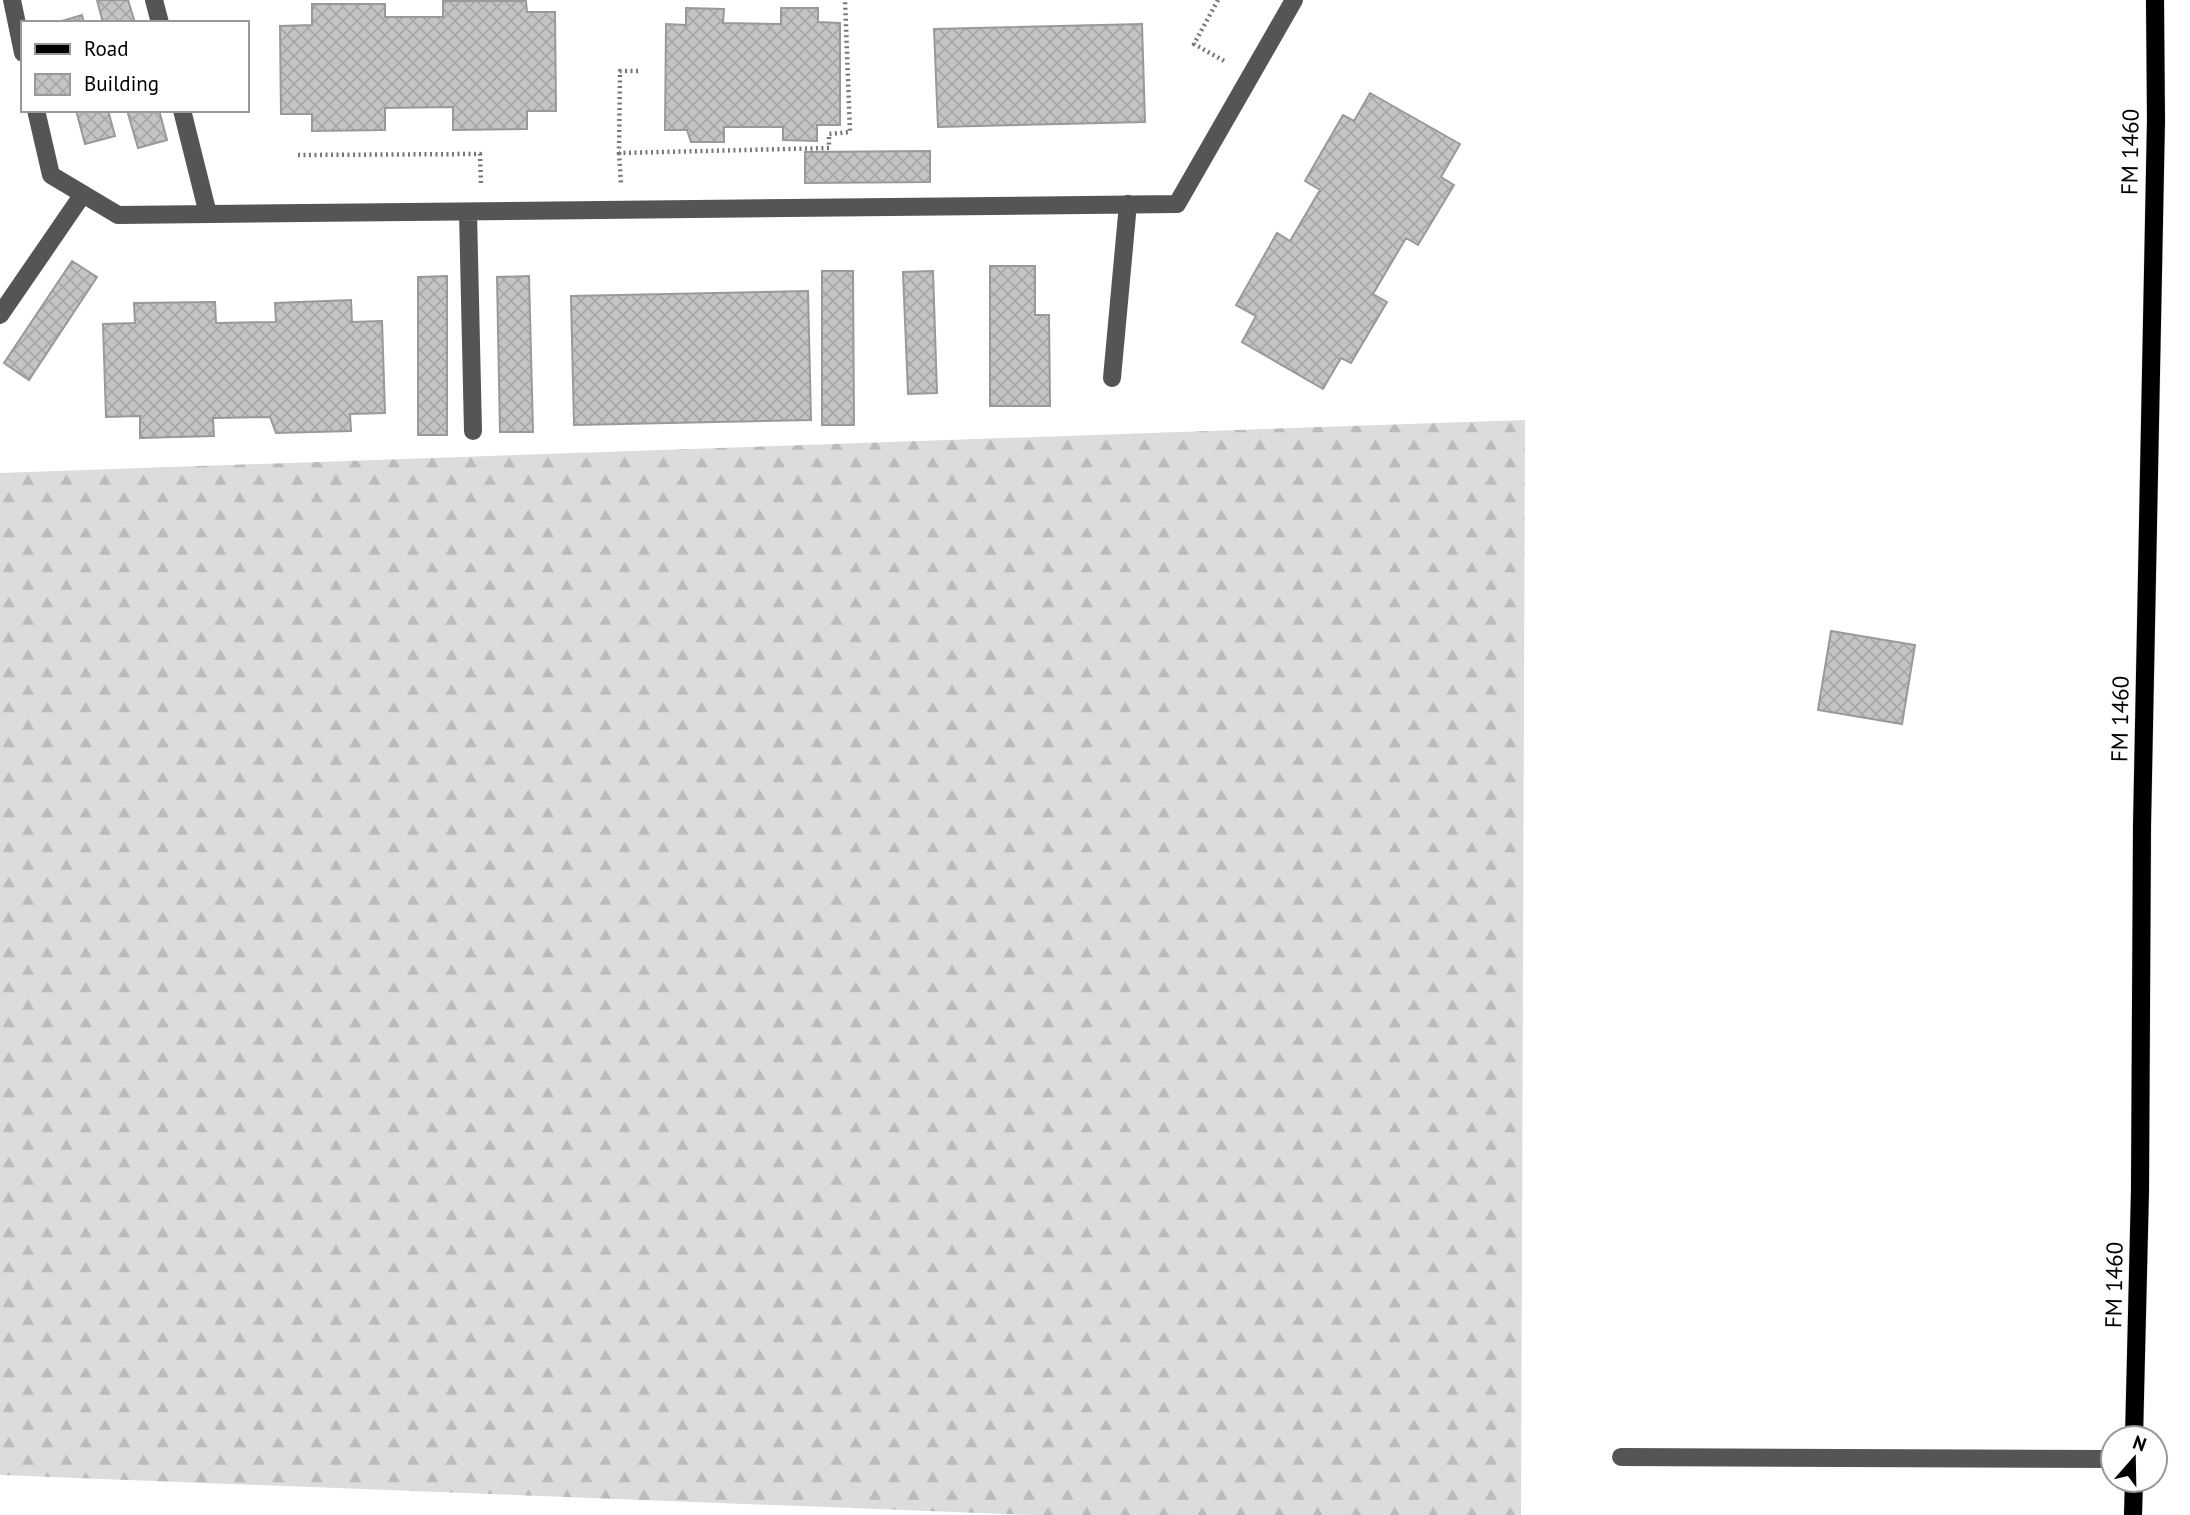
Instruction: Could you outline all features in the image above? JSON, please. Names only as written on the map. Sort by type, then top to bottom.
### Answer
[{"type":"main road","name":"FM 1460","points":[[2134,1424],[2140,1190],[2142,827],[2156,120],[2155,0]]},
{"type":"main road","points":[[2133,1515],[2134,1494]]},
{"type":"lane","points":[[12,0],[21,43]]},
{"type":"lane","points":[[154,0],[159,21]]},
{"type":"lane","points":[[36,112],[51,175],[118,215],[1177,204],[1294,0]]},
{"type":"lane","points":[[182,112],[208,214]]},
{"type":"lane","points":[[0,315],[83,194]]},
{"type":"lane","points":[[1112,378],[1128,204]]},
{"type":"lane","points":[[473,431],[475,211]]},
{"type":"lane","points":[[1621,1457],[2099,1459]]},
{"type":"path","points":[[638,71],[620,72],[619,153],[829,148],[829,134],[850,132],[845,0]]},
{"type":"path","points":[[1218,0],[1194,44],[1251,76]]},
{"type":"path","points":[[298,155],[480,153],[475,211]]},
{"type":"green space","points":[[1525,420],[1521,1515],[1031,1515],[0,1475],[0,473]]},
{"type":"building","points":[[97,0],[128,0],[134,21],[102,21]]},
{"type":"building","points":[[443,1],[526,1],[527,12],[555,12],[556,111],[527,111],[527,129],[453,130],[453,107],[385,108],[385,130],[312,131],[312,114],[281,114],[280,26],[312,25],[312,4],[385,4],[385,17],[443,17]]},
{"type":"building","points":[[686,8],[724,9],[723,23],[781,24],[781,8],[818,8],[818,22],[840,23],[840,125],[817,125],[817,141],[783,140],[783,127],[724,127],[724,142],[691,142],[687,130],[665,130],[666,24],[686,25]]},
{"type":"building","points":[[82,15],[84,21],[62,21]]},
{"type":"building","points":[[1142,24],[1145,122],[938,127],[934,29]]},
{"type":"building","points":[[1370,93],[1460,144],[1441,177],[1454,185],[1418,245],[1406,238],[1373,294],[1387,302],[1351,363],[1341,358],[1323,389],[1242,342],[1256,316],[1236,305],[1277,233],[1290,241],[1320,190],[1305,181],[1343,115],[1354,121]]},
{"type":"building","points":[[77,112],[109,112],[115,136],[85,144]]},
{"type":"building","points":[[128,112],[160,112],[167,140],[138,148]]},
{"type":"building","points":[[930,151],[930,182],[805,183],[805,152]]},
{"type":"building","points":[[72,261],[97,277],[29,380],[4,363]]},
{"type":"building","points":[[990,266],[1035,266],[1035,315],[1049,315],[1050,406],[990,406]]},
{"type":"building","points":[[822,271],[853,271],[854,425],[822,425]]},
{"type":"building","points":[[933,271],[937,393],[908,394],[903,272]]},
{"type":"building","points":[[447,276],[447,435],[418,435],[418,277]]},
{"type":"building","points":[[529,276],[533,432],[500,432],[497,277]]},
{"type":"building","points":[[808,291],[811,420],[574,425],[571,296]]},
{"type":"building","points":[[351,300],[352,322],[382,321],[385,413],[350,414],[351,431],[276,433],[270,417],[213,418],[214,436],[140,438],[140,416],[106,417],[103,324],[135,323],[134,303],[215,302],[216,323],[276,322],[275,303]]},
{"type":"building","points":[[1831,631],[1915,645],[1902,724],[1818,710]]}]
